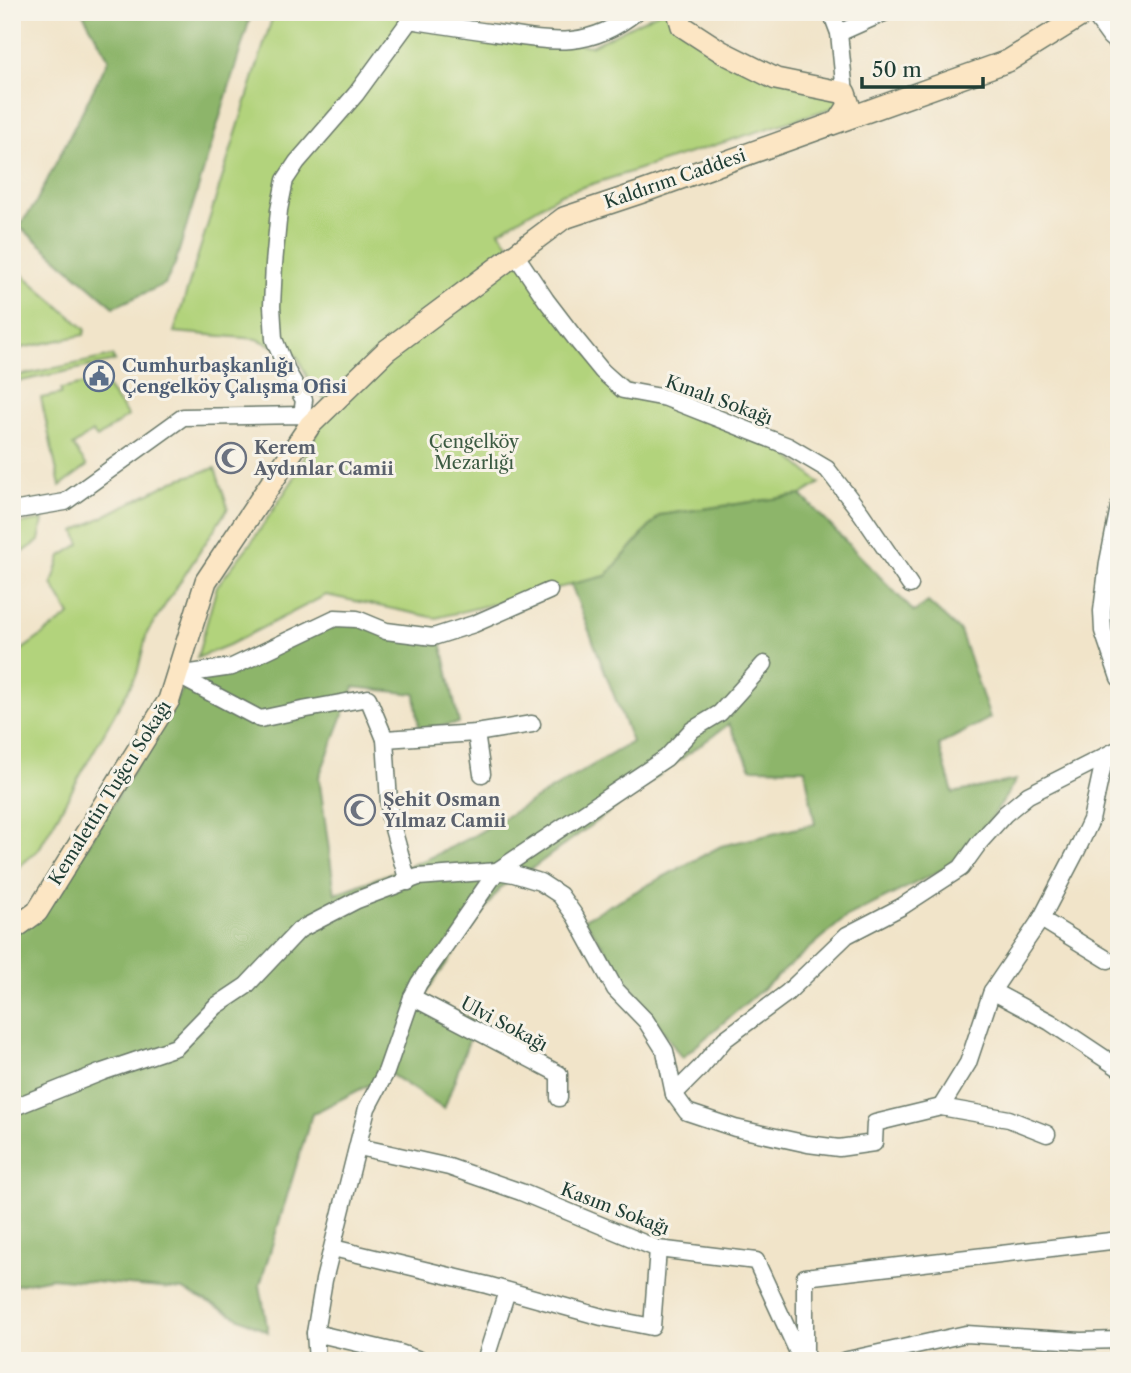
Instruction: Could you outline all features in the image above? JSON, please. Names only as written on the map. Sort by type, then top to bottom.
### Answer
[{"type":"street","points":[[12,511],[65,502],[183,417],[306,420],[304,400],[288,373],[274,339],[272,306],[279,210],[285,180],[297,162],[356,94],[410,16],[541,41],[568,41],[609,30],[636,12]]},
{"type":"street","points":[[678,12],[682,26],[722,52],[776,79],[845,93]]},
{"type":"street","points":[[831,12],[839,33],[845,93],[849,105],[839,121]]},
{"type":"street","points":[[839,33],[886,12]]},
{"type":"street","points":[[1090,12],[1119,45]]},
{"type":"street","name":"Kaldırım Caddesi","points":[[306,420],[387,350],[564,218],[1009,61],[1090,12]]},
{"type":"street","name":"Kınalı Sokağı","points":[[515,254],[575,338],[602,371],[624,390],[666,398],[788,446],[827,469],[910,585]]},
{"type":"street","name":"Kemalettin Tuğcu Sokağı","points":[[12,930],[37,912],[169,701],[205,582],[306,420]]},
{"type":"street","points":[[1119,508],[1102,611],[1103,631],[1119,678]]},
{"type":"street","points":[[177,675],[232,667],[335,618],[357,619],[386,631],[433,636],[474,624],[549,591]]},
{"type":"street","points":[[317,1361],[315,1334],[324,1280],[367,1108],[386,1072],[411,997],[497,871],[666,758],[692,730],[720,713],[764,664]]},
{"type":"street","points":[[177,675],[260,719],[369,698],[385,739],[390,818],[408,881]]},
{"type":"street","points":[[385,739],[477,733],[532,724]]},
{"type":"street","points":[[477,733],[482,774]]},
{"type":"street","points":[[674,1094],[701,1068],[725,1039],[787,993],[847,935],[901,907],[961,868],[1005,814],[1028,795],[1117,750]]},
{"type":"street","points":[[941,1107],[968,1063],[992,991],[1041,919],[1091,820],[1102,765],[1117,750]]},
{"type":"street","points":[[12,1108],[102,1072],[176,1047],[216,1006],[246,986],[299,930],[357,900],[418,877],[497,871],[540,882],[560,895],[575,916],[615,989],[646,1021],[665,1051],[674,1094],[687,1112],[735,1128],[839,1148],[874,1143],[875,1123],[941,1107],[1009,1119],[1047,1134]]},
{"type":"street","points":[[1041,919],[1108,960]]},
{"type":"street","points":[[992,991],[1050,1022],[1119,1068]]},
{"type":"street","name":"Ulvi Sokağı","points":[[411,997],[559,1074],[559,1098]]},
{"type":"street","name":"Kasım Sokağı","points":[[359,1147],[449,1167],[520,1192],[658,1249],[755,1261],[804,1361]]},
{"type":"street","points":[[804,1361],[805,1278],[1119,1240]]},
{"type":"street","points":[[333,1248],[507,1290],[602,1317],[652,1327],[658,1249]]},
{"type":"street","points":[[485,1361],[507,1290]]},
{"type":"street","points":[[315,1334],[400,1353],[423,1361]]},
{"type":"street","points":[[843,1361],[966,1335],[1081,1341],[1119,1340]]},
{"type":"green space","points":[[82,12],[252,12],[175,264],[165,284],[114,307],[19,226],[34,206],[109,59]]},
{"type":"green space","name":"Çengelköy Mezarlığı","points":[[274,12],[426,12],[434,24],[591,46],[659,12],[669,12],[740,66],[854,101],[561,194],[499,231],[600,369],[657,401],[759,430],[820,483],[801,495],[660,515],[606,576],[436,618],[326,595],[229,645],[197,658],[217,586],[253,540],[293,480],[330,406],[311,385],[297,356],[257,339],[174,332]]},
{"type":"green space","points":[[12,265],[85,329],[84,335],[12,350]]},
{"type":"green space","points":[[112,356],[115,361],[12,383],[12,377]]},
{"type":"green space","points":[[102,380],[128,416],[97,438],[92,432],[73,446],[87,466],[60,486],[41,398],[61,394],[61,389]]},
{"type":"green space","points":[[215,468],[228,508],[147,633],[137,674],[39,849],[12,873],[12,657],[70,615],[52,584],[61,556],[80,544],[75,531],[173,481]]},
{"type":"green space","points":[[801,495],[914,612],[928,602],[960,631],[990,718],[939,745],[953,793],[1016,780],[993,817],[948,867],[845,918],[682,1058],[584,919],[721,846],[815,824],[805,769],[751,768],[729,724],[534,867],[501,887],[423,997],[476,1021],[444,1109],[390,1074],[312,1114],[260,1285],[268,1332],[183,1290],[51,1278],[12,1286],[12,923],[55,899],[190,677],[339,622],[440,637],[459,723],[419,729],[415,694],[354,687],[319,777],[335,894],[425,860],[473,836],[632,742],[571,584],[606,576],[660,515]]},
{"type":"green space","points":[[43,520],[39,541],[12,560],[12,525]]},
{"type":"place","name":"Cumhurbaşkanlığı Çengelköy Çalışma Ofisi","points":[[99,376]]},
{"type":"place","name":"Kerem Aydınlar Camii","points":[[231,458]]},
{"type":"place","name":"Şehit Osman Yılmaz Camii","points":[[360,810]]}]
